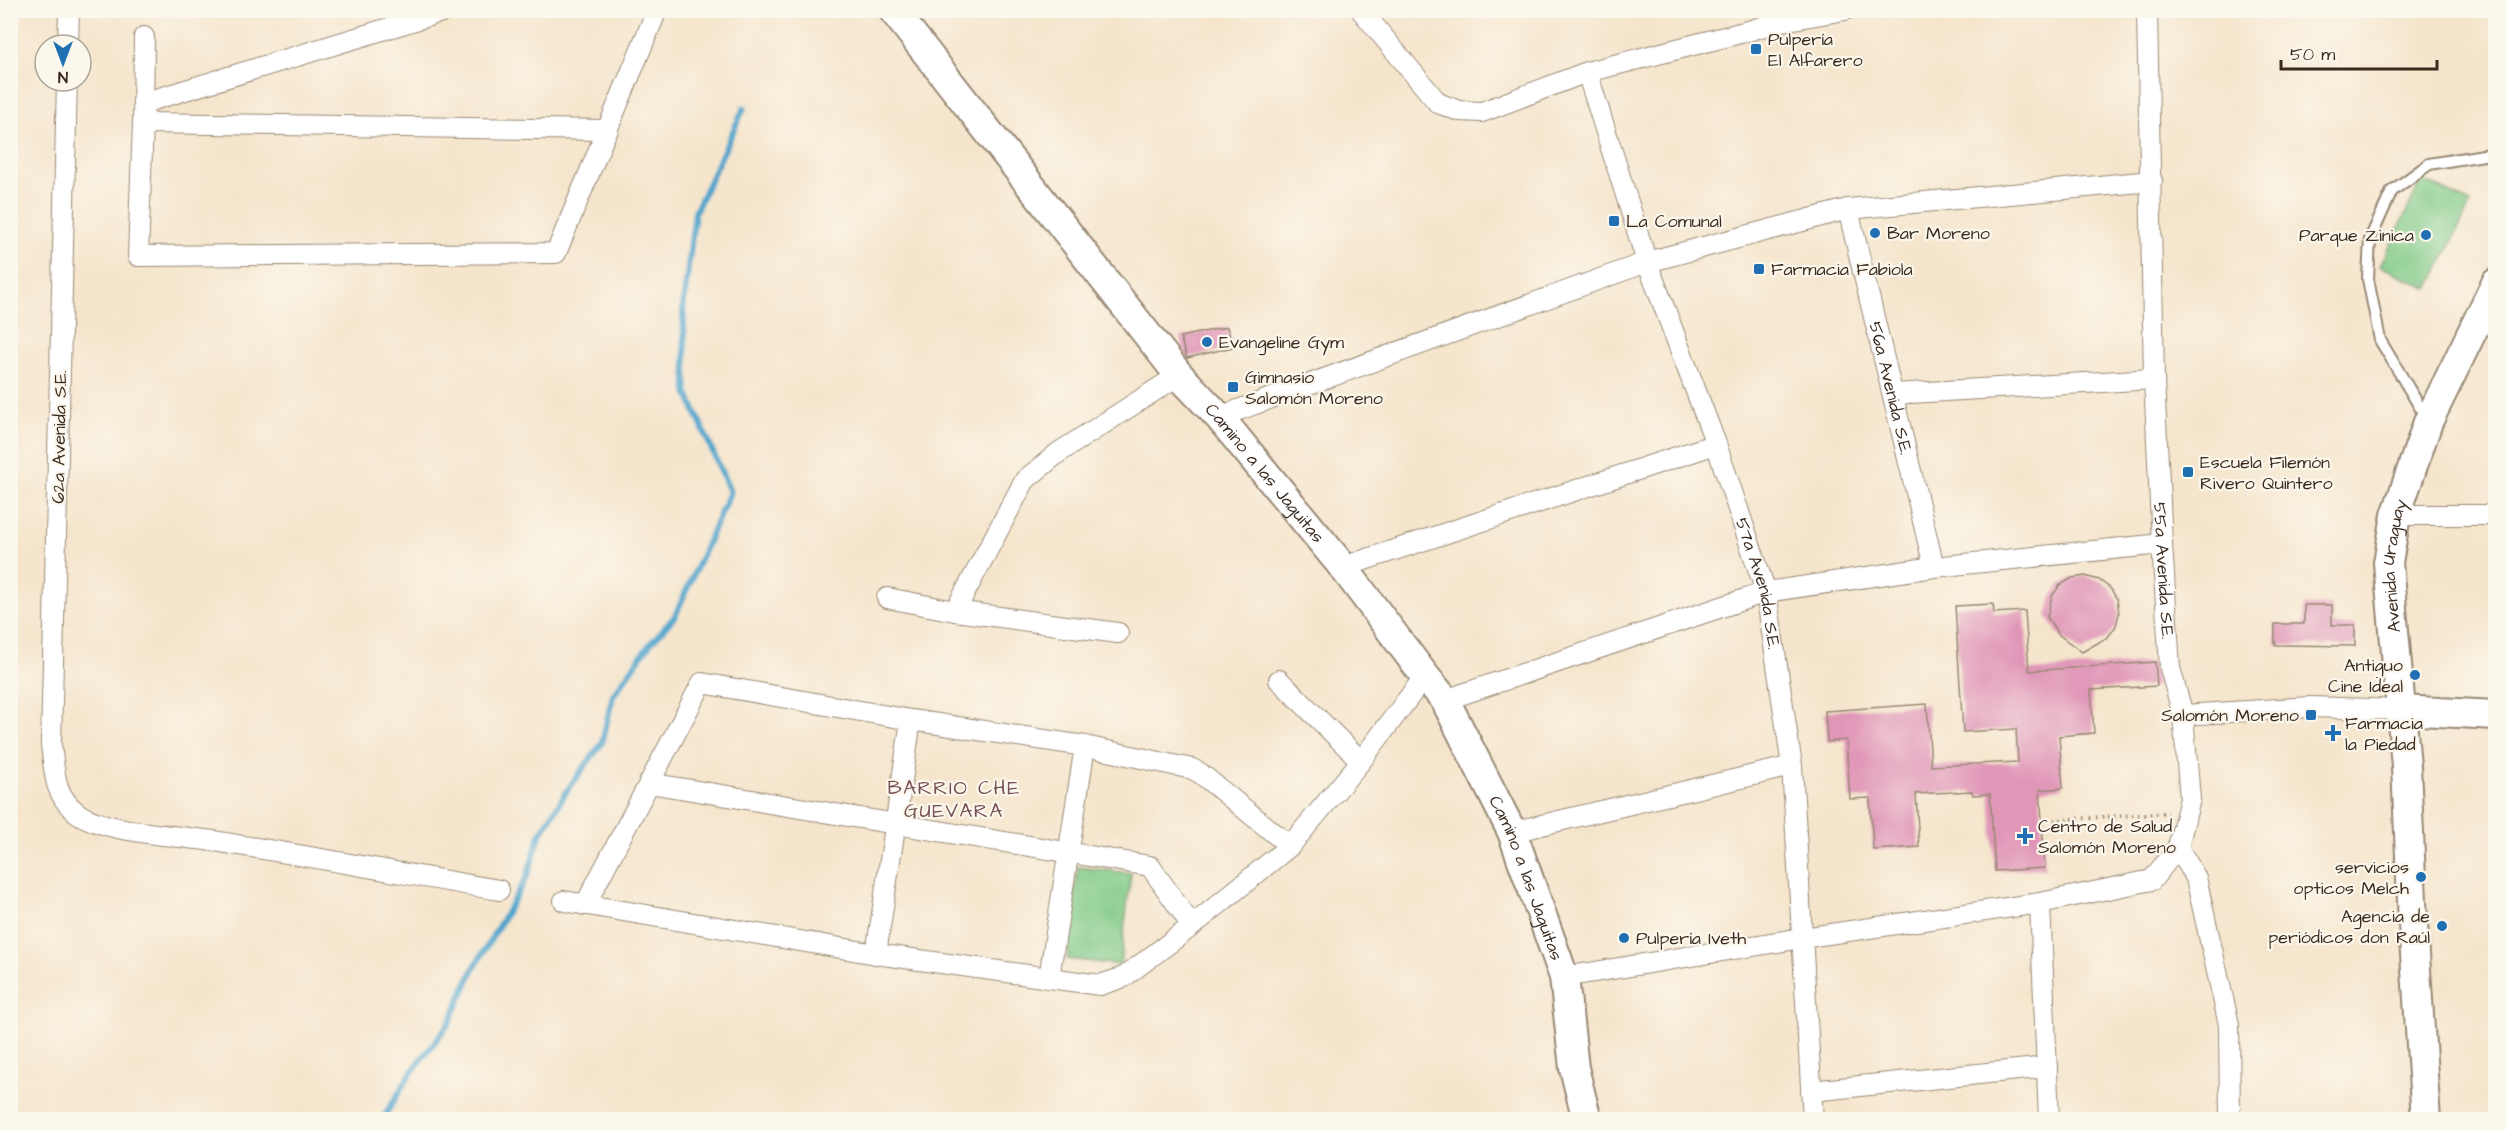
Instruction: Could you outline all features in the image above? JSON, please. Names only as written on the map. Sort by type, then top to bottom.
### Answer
[{"type":"street","points":[[68,33],[69,10]]},
{"type":"street","points":[[143,103],[448,10]]},
{"type":"street","points":[[144,37],[138,256],[555,253],[657,10]]},
{"type":"street","name":"Camino a las Jaguitas","points":[[893,10],[1179,375],[1219,417],[1343,567],[1445,700],[1512,832],[1564,977],[1574,1068],[1587,1119]]},
{"type":"street","points":[[1361,10],[1438,104],[1459,111],[1482,112],[1587,72],[1748,32],[1781,16],[1845,10]]},
{"type":"street","name":"55a Avenida S.E.","points":[[2147,10],[2154,379],[2162,544],[2170,668],[2183,715],[2190,799],[2178,847]]},
{"type":"street","name":"57a Avenida S.E.","points":[[1587,72],[1647,262],[1716,444],[1766,591],[1792,766],[1813,1119]]},
{"type":"street","name":"62a Avenida S.E.","points":[[68,93],[51,745],[58,793],[75,812],[90,821],[111,826],[499,890]]},
{"type":"street","points":[[143,123],[608,130]]},
{"type":"street","points":[[1219,417],[1647,262],[1848,209],[2152,181]]},
{"type":"street","name":"56a Avenida S.E.","points":[[1848,209],[1934,567]]},
{"type":"street","name":"Avenida Uraguay","points":[[2426,1119],[2413,924],[2406,766],[2388,563],[2396,515],[2428,422],[2487,314],[2496,283]]},
{"type":"street","points":[[955,610],[1025,480],[1058,453],[1179,375]]},
{"type":"street","points":[[1893,394],[2154,379]]},
{"type":"street","points":[[1343,567],[1716,444]]},
{"type":"street","points":[[2396,515],[2496,515]]},
{"type":"street","points":[[1445,700],[1766,591],[1934,567],[2162,544]]},
{"type":"street","points":[[887,598],[1118,633]]},
{"type":"street","points":[[564,901],[876,954],[1100,985],[1124,978],[1290,846],[1362,762],[1425,676]]},
{"type":"street","points":[[1279,680],[1362,762]]},
{"type":"street","points":[[585,905],[702,683],[912,720],[1084,746],[1192,770],[1200,773],[1290,846]]},
{"type":"street","points":[[2183,715],[2311,708],[2496,715]]},
{"type":"street","points":[[876,954],[912,720]]},
{"type":"street","points":[[1049,978],[1084,746]]},
{"type":"street","points":[[1512,832],[1792,766]]},
{"type":"street","points":[[649,783],[896,822],[1150,866],[1192,926]]},
{"type":"street","points":[[1564,977],[1802,938],[2040,903],[2152,880],[2178,847],[2196,879],[2229,1025],[2230,1119]]},
{"type":"street","points":[[2040,903],[2049,1119]]},
{"type":"street","points":[[1811,1091],[2047,1067]]},
{"type":"lane","points":[[2428,422],[2380,340],[2368,279],[2370,239],[2392,191],[2429,164],[2496,153]]},
{"type":"path","points":[[2054,820],[2187,812]]},
{"type":"green space","name":"Parque Zinica","points":[[2422,180],[2471,203],[2429,289],[2380,266]]},
{"type":"green space","points":[[1078,867],[1131,873],[1120,965],[1067,959]]},
{"type":"building","name":"Evangeline Gym","points":[[1227,327],[1233,347],[1187,358],[1180,337]]},
{"type":"building","points":[[2085,576],[2099,580],[2110,588],[2117,599],[2119,613],[2116,626],[2108,637],[2082,652],[2058,634],[2047,617],[2052,596],[2060,585],[2072,578]]},
{"type":"building","points":[[1993,604],[1994,613],[2025,611],[2029,671],[2155,662],[2157,686],[2091,690],[2094,733],[2059,736],[2063,788],[2040,790],[2045,868],[1995,871],[1990,794],[1973,795],[1972,791],[1916,794],[1919,847],[1873,850],[1870,798],[1850,799],[1846,740],[1827,742],[1825,711],[1927,704],[1931,766],[2018,762],[2016,729],[1963,732],[1955,606]]},
{"type":"building","points":[[2304,605],[2332,605],[2332,625],[2355,625],[2355,646],[2275,645],[2275,624],[2304,624]]},
{"type":"waterway","points":[[382,1120],[411,1073],[450,1022],[473,970],[527,877],[540,835],[566,792],[602,743],[613,695],[649,645],[675,616],[730,492],[687,392],[683,308],[695,212],[744,108]]},
{"type":"place","name":"Pulpería El Alfarero","points":[[1756,49]]},
{"type":"place","name":"La Comunal","points":[[1614,221]]},
{"type":"place","name":"Bar Moreno","points":[[1875,233]]},
{"type":"place","name":"Parque Zinica","points":[[2426,235]]},
{"type":"place","name":"Farmacia Fabiola","points":[[1759,269]]},
{"type":"place","name":"Evangeline Gym","points":[[1207,342]]},
{"type":"place","name":"Gimnasio Salomón Moreno","points":[[1233,387]]},
{"type":"place","name":"Escuela Filemón Rivero Quintero","points":[[2188,472]]},
{"type":"place","name":"Antiguo Cine Ideal","points":[[2415,675]]},
{"type":"place","name":"Salomón Moreno","points":[[2311,715]]},
{"type":"place","name":"Farmacia la Piedad","points":[[2333,733]]},
{"type":"place","name":"Centro de Salud Salomón Moreno","points":[[2025,836]]},
{"type":"place","name":"servicios opticos Melch","points":[[2421,877]]},
{"type":"place","name":"Agencia de periódicos don Raúl","points":[[2442,926]]},
{"type":"place","name":"Pulpería Iveth","points":[[1624,938]]},
{"type":"district","name":"BARRIO CHE GUEVARA","points":[[954,798]]}]
